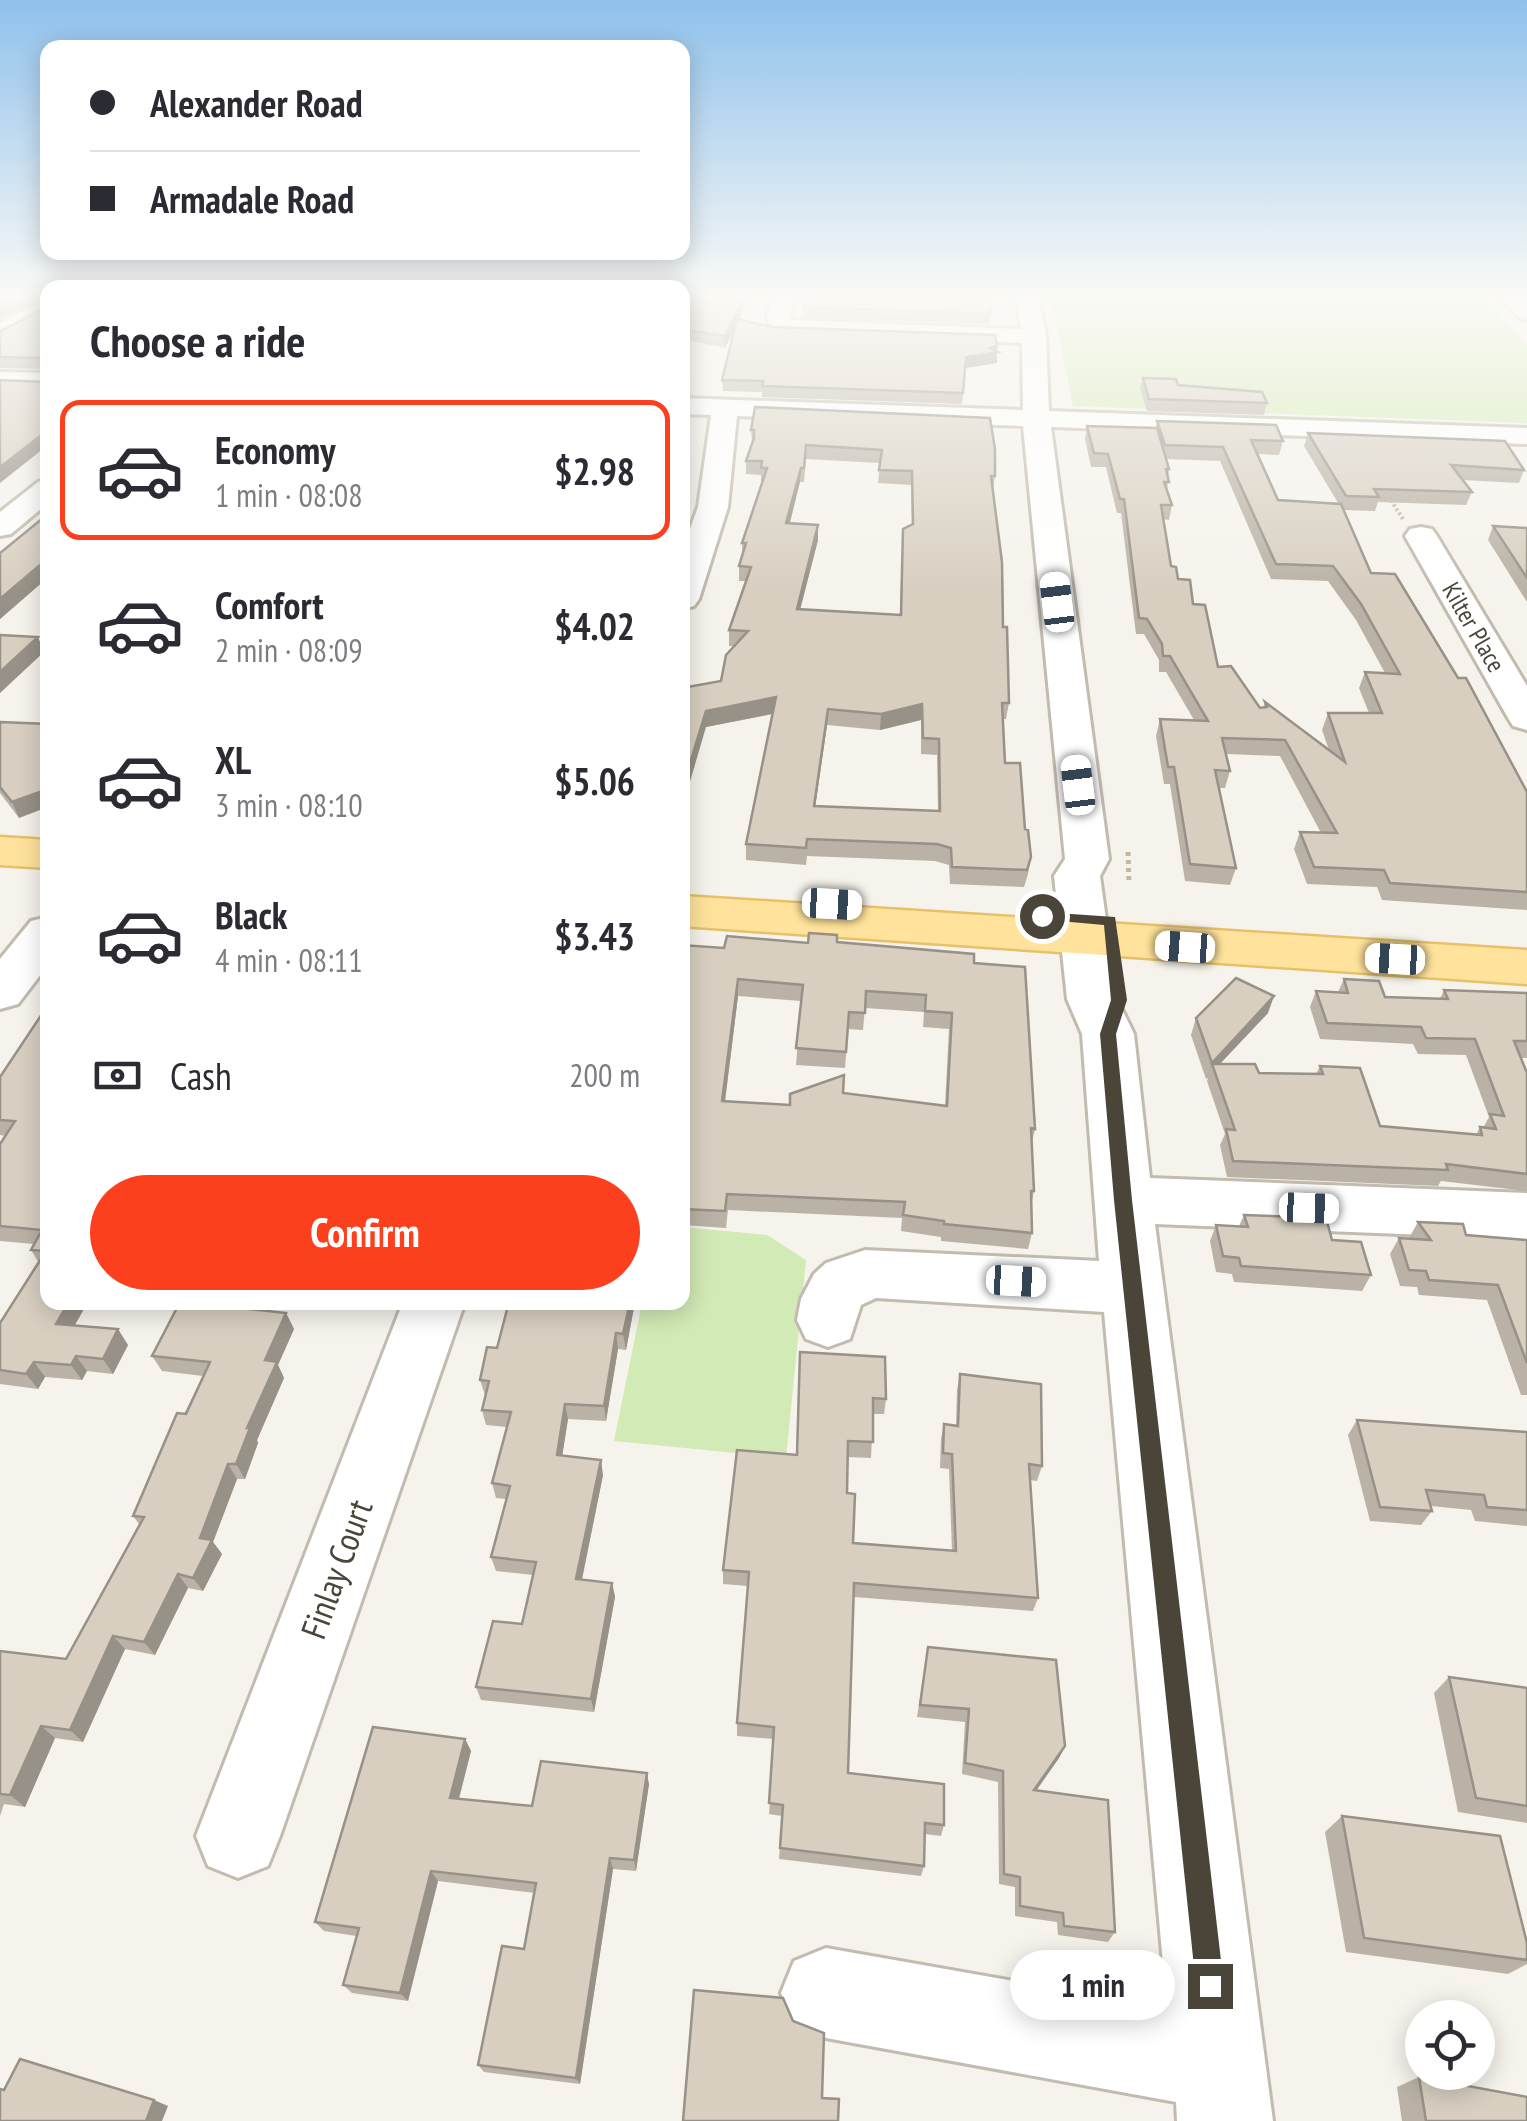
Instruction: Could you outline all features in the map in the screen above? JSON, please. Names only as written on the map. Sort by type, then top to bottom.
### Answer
[{"type":"main road","points":[[0,851],[40,854]]},
{"type":"main road","points":[[0,865],[40,868]]},
{"type":"main road","points":[[690,896],[1527,968]]},
{"type":"main road","points":[[690,911],[1527,950]]},
{"type":"street","points":[[826,1992],[1222,2092],[1132,1288],[1108,1034],[1092,999],[1097,930],[1077,876],[1087,858],[1035,394]]},
{"type":"street","points":[[690,406],[1527,436]]},
{"type":"street","points":[[690,574],[712,507],[725,408]]},
{"type":"street","points":[[0,527],[40,494]]},
{"type":"street","name":"Kilter Place","points":[[1420,536],[1527,718]]},
{"type":"street","points":[[0,992],[40,942]]},
{"type":"street","points":[[1123,1200],[1527,1216]]},
{"type":"street","points":[[828,1320],[829,1299],[838,1286],[853,1276],[876,1273],[1132,1288]]},
{"type":"street","name":"Finlay Court","points":[[238,1836],[431,1310]]},
{"type":"path","points":[[1350,430],[1400,516],[1420,536]]},
{"type":"green space","points":[[1071,394],[1527,394],[1527,423],[1073,406]]},
{"type":"green space","points":[[690,1228],[767,1235],[806,1260],[786,1458],[614,1441],[641,1310],[690,1310]]},
{"type":"building","points":[[0,394],[40,394],[40,436],[0,467]]},
{"type":"building","points":[[1148,394],[1263,394],[1267,403],[1149,399]]},
{"type":"building","points":[[755,407],[990,418],[995,449],[995,476],[991,476],[1002,562],[1003,627],[1007,627],[1009,703],[1002,703],[1005,763],[1020,763],[1031,857],[1027,870],[952,867],[951,848],[937,844],[807,839],[806,848],[746,844],[776,697],[706,711],[690,763],[690,687],[721,681],[726,655],[748,631],[729,630],[751,567],[739,566],[746,543],[742,543],[767,468],[761,468],[762,461],[746,461]],"holes":[[[806,445],[882,450],[879,470],[912,471],[913,524],[903,529],[901,615],[797,609],[818,525],[786,523],[804,468]],[[922,704],[923,738],[939,739],[940,811],[814,806],[828,709],[881,714]]]},
{"type":"building","points":[[1157,421],[1276,425],[1283,441],[1251,440],[1278,500],[1341,504],[1371,573],[1395,574],[1458,678],[1466,678],[1527,792],[1527,892],[1390,883],[1384,870],[1314,867],[1300,832],[1337,833],[1285,740],[1222,738],[1230,771],[1215,770],[1236,868],[1190,864],[1174,767],[1168,767],[1160,719],[1208,721],[1170,656],[1163,656],[1162,644],[1147,619],[1139,618],[1124,499],[1120,499],[1108,454],[1094,453],[1087,426],[1157,428],[1169,469],[1169,482],[1164,482],[1172,505],[1161,505],[1171,566],[1176,567],[1178,579],[1190,580],[1193,604],[1205,605],[1218,667],[1231,666],[1260,708],[1267,707],[1265,702],[1345,762],[1328,713],[1382,713],[1365,672],[1400,674],[1361,604],[1333,566],[1276,564],[1223,447],[1165,445]]},
{"type":"building","points":[[1308,433],[1505,441],[1524,470],[1451,465],[1472,492],[1374,489],[1379,497],[1346,496]]},
{"type":"building","points":[[40,520],[40,565],[0,599],[0,553]]},
{"type":"building","points":[[1493,526],[1527,528],[1527,578]]},
{"type":"building","points":[[0,635],[38,637],[0,672]]},
{"type":"building","points":[[0,722],[40,724],[40,792],[12,802],[0,787]]},
{"type":"building","points":[[809,933],[837,935],[837,942],[974,954],[974,963],[1025,967],[1035,1129],[1031,1128],[1032,1233],[944,1224],[903,1215],[905,1202],[727,1194],[725,1211],[690,1209],[690,946],[724,948],[727,936],[808,943]],"holes":[[[738,979],[803,985],[796,1048],[846,1052],[849,1012],[865,1013],[866,991],[926,995],[925,1011],[952,1013],[947,1106],[843,1093],[844,1075],[790,1094],[790,1105],[722,1101]]]},
{"type":"building","points":[[1236,978],[1274,996],[1212,1063],[1196,1018]]},
{"type":"building","points":[[1344,979],[1379,981],[1385,997],[1448,999],[1444,990],[1527,993],[1527,1041],[1514,1041],[1527,1073],[1527,1174],[1446,1164],[1448,1170],[1233,1161],[1226,1129],[1235,1130],[1212,1064],[1255,1064],[1259,1073],[1323,1074],[1320,1066],[1360,1068],[1380,1126],[1482,1135],[1480,1127],[1496,1129],[1490,1114],[1504,1116],[1475,1039],[1426,1038],[1421,1027],[1327,1023],[1316,991],[1348,993]]},
{"type":"building","points":[[40,1017],[40,1230],[0,1226],[0,1144],[15,1121],[0,1120],[0,1077]]},
{"type":"building","points":[[1244,1215],[1326,1218],[1332,1240],[1361,1242],[1371,1275],[1241,1266],[1239,1258],[1223,1256],[1216,1225],[1248,1227]]},
{"type":"building","points":[[1418,1222],[1463,1224],[1466,1235],[1527,1240],[1527,1363],[1498,1285],[1429,1280],[1426,1271],[1409,1270],[1399,1238],[1431,1240]]},
{"type":"building","points":[[40,1234],[40,1251],[31,1250]]},
{"type":"building","points":[[40,1260],[40,1310],[64,1310],[56,1324],[118,1329],[103,1359],[76,1356],[71,1365],[34,1362],[26,1374],[0,1370],[0,1323]]},
{"type":"building","points":[[176,1310],[286,1313],[265,1360],[277,1362],[247,1428],[236,1464],[228,1464],[200,1538],[212,1540],[193,1578],[178,1574],[144,1642],[113,1636],[70,1730],[41,1726],[10,1795],[0,1794],[0,1651],[66,1659],[144,1517],[133,1516],[177,1413],[186,1414],[210,1362],[152,1356]]},
{"type":"building","points":[[507,1310],[628,1310],[623,1334],[616,1333],[604,1406],[565,1404],[557,1455],[601,1460],[576,1579],[612,1583],[591,1699],[476,1687],[493,1621],[522,1624],[536,1562],[491,1557],[510,1486],[492,1483],[511,1412],[482,1410],[489,1381],[480,1380],[487,1347],[497,1348]]},
{"type":"building","points":[[800,1352],[885,1357],[886,1399],[873,1398],[873,1442],[848,1441],[847,1493],[855,1494],[853,1543],[956,1551],[952,1454],[943,1453],[944,1424],[958,1426],[960,1374],[1041,1384],[1042,1466],[1029,1464],[1038,1598],[854,1583],[848,1773],[944,1784],[944,1825],[925,1823],[924,1866],[780,1848],[783,1805],[769,1803],[774,1727],[737,1723],[749,1572],[723,1570],[737,1450],[797,1455]]},
{"type":"building","points":[[1357,1420],[1527,1432],[1527,1510],[1487,1507],[1484,1495],[1426,1490],[1432,1511],[1380,1507]]},
{"type":"building","points":[[928,1647],[1056,1660],[1065,1746],[1034,1790],[1108,1800],[1115,1932],[1064,1926],[1063,1913],[1020,1906],[1020,1877],[1004,1874],[1003,1771],[965,1763],[969,1709],[920,1705]]},
{"type":"building","points":[[1449,1677],[1527,1688],[1527,1806],[1476,1798]]},
{"type":"building","points":[[373,1727],[465,1739],[450,1798],[532,1806],[541,1761],[647,1773],[634,1860],[610,1858],[576,2078],[478,2065],[502,1946],[524,1949],[536,1883],[431,1871],[400,1993],[343,1985],[359,1928],[315,1922]]},
{"type":"building","points":[[1342,1816],[1500,1836],[1527,1943],[1527,1960],[1364,1938]]},
{"type":"building","points":[[694,1990],[783,1998],[793,2021],[824,2033],[822,2098],[839,2099],[838,2121],[683,2121]]},
{"type":"building","points":[[20,2059],[154,2100],[146,2121],[0,2121],[0,2089],[4,2090]]},
{"type":"building","points":[[1421,2090],[1489,2090],[1527,2097],[1527,2121],[1426,2121]]},
{"type":"route","points":[[1042,916],[1110,920],[1114,941],[1119,1000],[1108,1034],[1123,1200],[1210,1986]]}]
